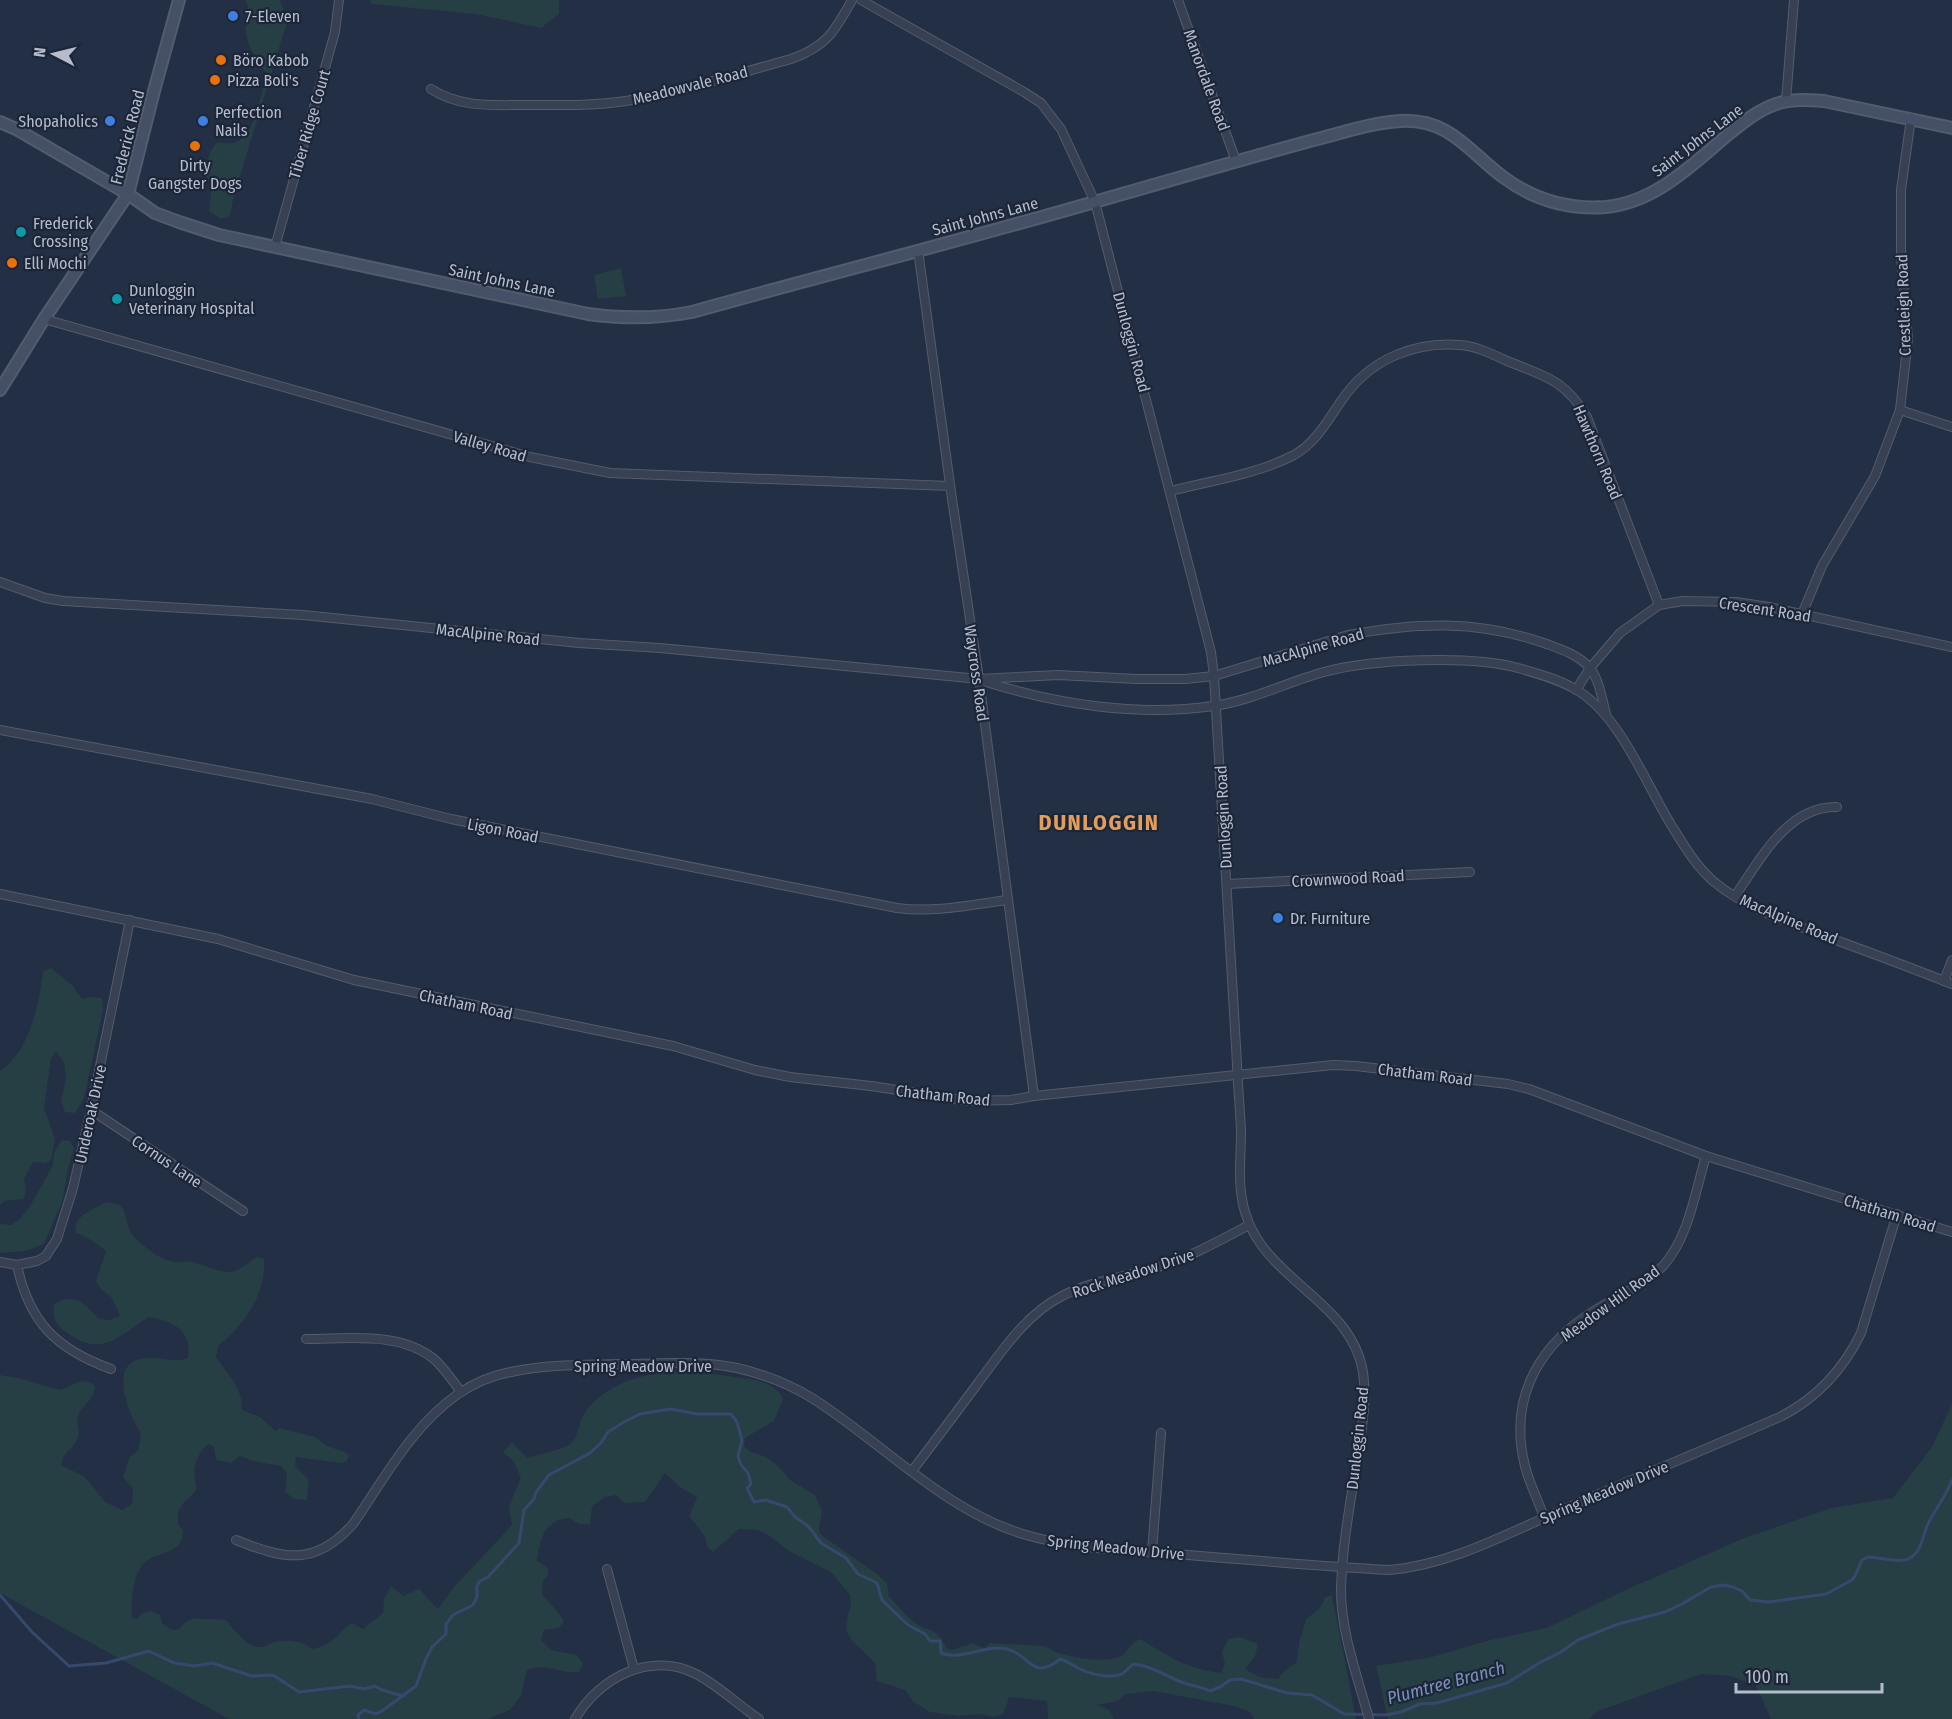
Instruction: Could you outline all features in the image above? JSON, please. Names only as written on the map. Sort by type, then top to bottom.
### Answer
[{"type":"street","name":"Frederick Road","points":[[0,390],[44,319],[128,194],[179,0]]},
{"type":"street","name":"Tiber Ridge Court","points":[[274,247],[331,48],[339,0]]},
{"type":"street","name":"Meadowvale Road","points":[[431,89],[455,101],[501,105],[606,103],[648,97],[811,52],[831,35],[852,0]]},
{"type":"street","name":"Dunloggin Road","points":[[861,0],[1024,92],[1041,104],[1061,129],[1095,202],[1211,652],[1227,884],[1241,1131],[1240,1187],[1243,1206],[1249,1225],[1265,1251],[1334,1315],[1344,1328],[1355,1346],[1362,1370],[1365,1394],[1363,1420],[1348,1515],[1341,1592],[1343,1617],[1368,1719]]},
{"type":"street","name":"Manordale Road","points":[[1178,0],[1236,161]]},
{"type":"street","points":[[1786,101],[1794,0]]},
{"type":"street","name":"Saint Johns Lane","points":[[0,122],[128,194],[155,213],[219,235],[588,314],[642,319],[692,312],[1236,161],[1363,127],[1398,121],[1413,121],[1438,126],[1456,136],[1501,176],[1538,199],[1580,208],[1626,204],[1666,185],[1750,117],[1786,101],[1824,101],[1952,128]]},
{"type":"street","name":"Crestleigh Road","points":[[1802,614],[1822,566],[1875,476],[1900,410],[1908,339],[1901,255],[1901,190],[1911,118]]},
{"type":"street","name":"Waycross Road","points":[[918,250],[979,680],[1034,1096]]},
{"type":"street","name":"Valley Road","points":[[44,319],[525,456],[572,467],[610,473],[950,486]]},
{"type":"street","name":"Hawthorn Road","points":[[1171,491],[1252,470],[1294,455],[1308,445],[1324,428],[1348,392],[1375,365],[1394,355],[1440,344],[1479,349],[1548,378],[1564,387],[1576,399],[1587,417],[1659,605]]},
{"type":"street","points":[[1900,410],[1952,428]]},
{"type":"street","name":"MacAlpine Road","points":[[0,582],[45,598],[63,601],[303,615],[979,680],[1058,675],[1137,679],[1185,679],[1214,676],[1341,636],[1436,625],[1466,625],[1523,636],[1574,655],[1590,668],[1599,686],[1605,714]]},
{"type":"street","name":"Crescent Road","points":[[1576,690],[1590,668],[1620,633],[1659,605],[1683,601],[1736,602],[1952,647]]},
{"type":"street","name":"MacAlpine Road","points":[[979,680],[1015,691],[1101,706],[1176,709],[1216,706],[1324,672],[1378,663],[1424,661],[1492,663],[1538,674],[1576,690],[1605,714],[1626,744],[1665,815],[1695,862],[1714,881],[1760,910],[1948,983]]},
{"type":"street","name":"Ligon Road","points":[[0,730],[372,799],[451,819],[887,907],[915,911],[940,910],[1008,900]]},
{"type":"street","points":[[1735,896],[1770,845],[1800,816],[1826,807],[1837,807]]},
{"type":"street","name":"Crownwood Road","points":[[1227,884],[1470,873]]},
{"type":"street","name":"Chatham Road","points":[[0,894],[218,939],[354,980],[673,1047],[755,1070],[790,1077],[871,1086],[969,1101],[1011,1100],[1333,1065],[1360,1066],[1508,1084],[1556,1098],[1706,1156],[1952,1232]]},
{"type":"street","name":"Underoak Drive","points":[[0,1262],[30,1263],[46,1256],[57,1239],[73,1188],[92,1110],[130,920]]},
{"type":"street","points":[[1948,983],[1952,960]]},
{"type":"street","name":"Cornus Lane","points":[[92,1110],[243,1211]]},
{"type":"street","name":"Meadow Hill Road","points":[[1544,1517],[1525,1467],[1521,1444],[1521,1421],[1529,1382],[1552,1345],[1570,1329],[1662,1266],[1672,1253],[1687,1222],[1706,1156]]},
{"type":"street","name":"Spring Meadow Drive","points":[[236,1540],[278,1555],[295,1556],[310,1554],[341,1538],[421,1427],[461,1392],[489,1378],[511,1372],[558,1366],[691,1363],[738,1368],[788,1385],[813,1399],[949,1497],[1000,1525],[1026,1535],[1082,1546],[1152,1552],[1390,1570],[1413,1568],[1462,1554],[1782,1416],[1815,1396],[1840,1368],[1861,1334],[1897,1214]]},
{"type":"street","name":"Rock Meadow Drive","points":[[912,1471],[1013,1337],[1046,1306],[1076,1289],[1158,1267],[1203,1250],[1249,1225]]},
{"type":"street","points":[[17,1264],[29,1306],[47,1330],[77,1354],[111,1369]]},
{"type":"street","points":[[306,1339],[386,1340],[405,1343],[421,1350],[436,1361],[461,1392]]},
{"type":"street","points":[[1152,1552],[1161,1433]]},
{"type":"street","points":[[607,1569],[634,1669]]},
{"type":"street","points":[[575,1719],[586,1701],[612,1680],[634,1669],[662,1666],[680,1668],[696,1674],[759,1719]]},
{"type":"green space","points":[[245,0],[280,0],[287,22],[233,199],[230,216],[221,219],[209,211],[212,187],[206,176],[206,165],[211,150],[217,142],[236,142],[249,130],[260,101],[266,73],[248,42],[246,17],[248,6]]},
{"type":"green space","points":[[370,0],[559,0],[559,14],[541,28],[476,14],[372,4]]},
{"type":"green space","points":[[621,268],[626,296],[598,299],[594,275]]},
{"type":"green space","points":[[51,968],[73,986],[83,999],[102,998],[103,1010],[84,1098],[75,1113],[65,1112],[61,1100],[66,1080],[64,1062],[56,1051],[51,1058],[44,1108],[55,1139],[51,1160],[45,1163],[33,1162],[24,1179],[26,1188],[24,1199],[4,1201],[0,1205],[0,1071],[10,1063],[25,1040],[39,998],[43,972]]},
{"type":"green space","points":[[62,1140],[70,1141],[74,1148],[62,1202],[44,1244],[25,1251],[0,1253],[0,1224],[11,1225],[19,1220],[30,1206],[53,1165],[54,1153]]},
{"type":"green space","points":[[106,1202],[120,1205],[132,1234],[139,1242],[165,1260],[193,1262],[230,1272],[238,1270],[258,1257],[264,1259],[261,1285],[252,1308],[237,1328],[218,1346],[216,1357],[237,1388],[242,1410],[260,1417],[275,1431],[280,1428],[315,1437],[327,1446],[345,1452],[349,1456],[347,1461],[341,1463],[296,1457],[295,1466],[309,1480],[307,1500],[294,1499],[285,1492],[287,1474],[281,1466],[240,1456],[231,1463],[216,1460],[214,1447],[209,1444],[197,1458],[194,1476],[197,1488],[179,1511],[178,1525],[183,1530],[182,1539],[174,1549],[148,1560],[139,1569],[133,1590],[132,1618],[137,1619],[142,1613],[150,1611],[160,1615],[162,1623],[170,1629],[178,1630],[185,1622],[192,1619],[223,1620],[228,1621],[242,1638],[255,1647],[290,1641],[299,1642],[312,1649],[330,1642],[351,1623],[363,1629],[383,1613],[384,1599],[391,1586],[403,1596],[419,1589],[438,1609],[453,1588],[512,1525],[509,1507],[521,1477],[513,1461],[503,1452],[512,1442],[527,1458],[562,1448],[573,1440],[588,1408],[603,1394],[620,1384],[638,1378],[676,1372],[716,1374],[756,1380],[769,1385],[779,1393],[783,1399],[774,1421],[745,1438],[744,1446],[749,1451],[766,1457],[790,1480],[815,1495],[822,1511],[820,1534],[887,1583],[889,1597],[911,1620],[936,1633],[947,1649],[953,1650],[973,1643],[984,1648],[990,1643],[1043,1646],[1068,1656],[1105,1660],[1119,1657],[1140,1639],[1187,1665],[1221,1673],[1225,1664],[1222,1652],[1228,1639],[1240,1637],[1258,1644],[1255,1656],[1245,1669],[1259,1677],[1278,1679],[1284,1671],[1297,1662],[1299,1643],[1306,1619],[1320,1608],[1325,1597],[1332,1595],[1356,1719],[1254,1719],[1250,1712],[1234,1706],[1153,1691],[1125,1694],[1118,1701],[1097,1705],[1109,1710],[1114,1719],[1048,1719],[1047,1701],[1009,1697],[1003,1714],[994,1717],[980,1714],[959,1716],[930,1712],[914,1702],[905,1690],[877,1681],[875,1663],[852,1641],[846,1630],[851,1606],[850,1595],[831,1572],[789,1551],[767,1534],[757,1530],[739,1529],[713,1552],[708,1548],[704,1535],[689,1516],[697,1497],[681,1488],[665,1473],[645,1502],[624,1503],[616,1495],[605,1497],[592,1506],[590,1524],[579,1524],[569,1518],[553,1523],[544,1532],[537,1561],[548,1568],[548,1575],[543,1581],[542,1594],[564,1622],[558,1628],[544,1630],[541,1640],[551,1650],[577,1655],[583,1664],[579,1672],[541,1667],[527,1670],[521,1696],[510,1710],[487,1719],[229,1719],[0,1593],[0,1375],[60,1390],[82,1381],[95,1386],[92,1396],[78,1417],[78,1437],[64,1456],[61,1465],[85,1477],[105,1502],[122,1510],[132,1504],[133,1489],[123,1477],[130,1457],[138,1450],[141,1434],[126,1400],[124,1376],[128,1366],[137,1360],[151,1358],[179,1360],[188,1358],[187,1340],[184,1334],[173,1325],[158,1319],[149,1317],[119,1337],[100,1344],[90,1344],[79,1340],[62,1329],[55,1320],[54,1304],[69,1299],[80,1301],[99,1319],[110,1320],[120,1316],[112,1298],[96,1282],[106,1251],[88,1238],[76,1233],[75,1227],[80,1218]]},
{"type":"green space","points":[[1952,1404],[1952,1719],[1771,1719],[1756,1686],[1731,1676],[1701,1674],[1598,1711],[1589,1719],[1388,1719],[1376,1666],[1432,1657],[1490,1640],[1547,1628],[1621,1592],[1742,1539],[1831,1508],[1893,1498],[1932,1447]]},
{"type":"waterway","name":"Plumtree Branch","points":[[359,1719],[358,1715],[364,1710],[376,1714],[416,1686],[432,1647],[446,1634],[446,1624],[453,1615],[473,1605],[480,1581],[488,1577],[519,1543],[524,1510],[549,1475],[590,1453],[601,1443],[608,1432],[624,1422],[640,1414],[671,1409],[697,1414],[731,1414],[737,1422],[742,1440],[738,1456],[741,1465],[748,1473],[751,1484],[747,1488],[754,1502],[766,1500],[787,1507],[795,1517],[808,1526],[821,1543],[846,1558],[858,1574],[877,1583],[882,1600],[908,1625],[925,1634],[930,1641],[940,1641],[941,1653],[957,1655],[990,1649],[1007,1649],[1037,1668],[1051,1665],[1060,1659],[1088,1672],[1106,1676],[1122,1674],[1133,1664],[1148,1667],[1180,1682],[1210,1691],[1230,1680],[1241,1679],[1287,1693],[1312,1695],[1344,1714],[1385,1715],[1401,1712],[1420,1704],[1437,1703],[1507,1683],[1578,1640],[1618,1624],[1665,1612],[1711,1587],[1724,1585],[1733,1587],[1742,1591],[1750,1600],[1770,1602],[1826,1594],[1852,1580],[1862,1560],[1868,1557],[1906,1560],[1914,1555],[1952,1480]]},
{"type":"waterway","points":[[0,1595],[32,1632],[69,1666],[106,1663],[149,1651],[174,1663],[195,1666],[212,1663],[252,1676],[273,1675],[299,1692],[350,1686],[364,1689],[375,1686],[403,1696]]},
{"type":"place","name":"7-Eleven","points":[[233,16]]},
{"type":"place","name":"Böro Kabob","points":[[221,60]]},
{"type":"place","name":"Pizza Boli's","points":[[215,80]]},
{"type":"place","name":"Shopaholics","points":[[110,121]]},
{"type":"place","name":"Perfection Nails","points":[[203,121]]},
{"type":"place","name":"Dirty Gangster Dogs","points":[[195,146]]},
{"type":"place","name":"Frederick Crossing","points":[[21,232]]},
{"type":"place","name":"Elli Mochi","points":[[12,263]]},
{"type":"place","name":"Dunloggin Veterinary Hospital","points":[[117,299]]},
{"type":"place","name":"Dr. Furniture","points":[[1278,918]]},
{"type":"district","name":"DUNLOGGIN","points":[[1099,822]]}]
